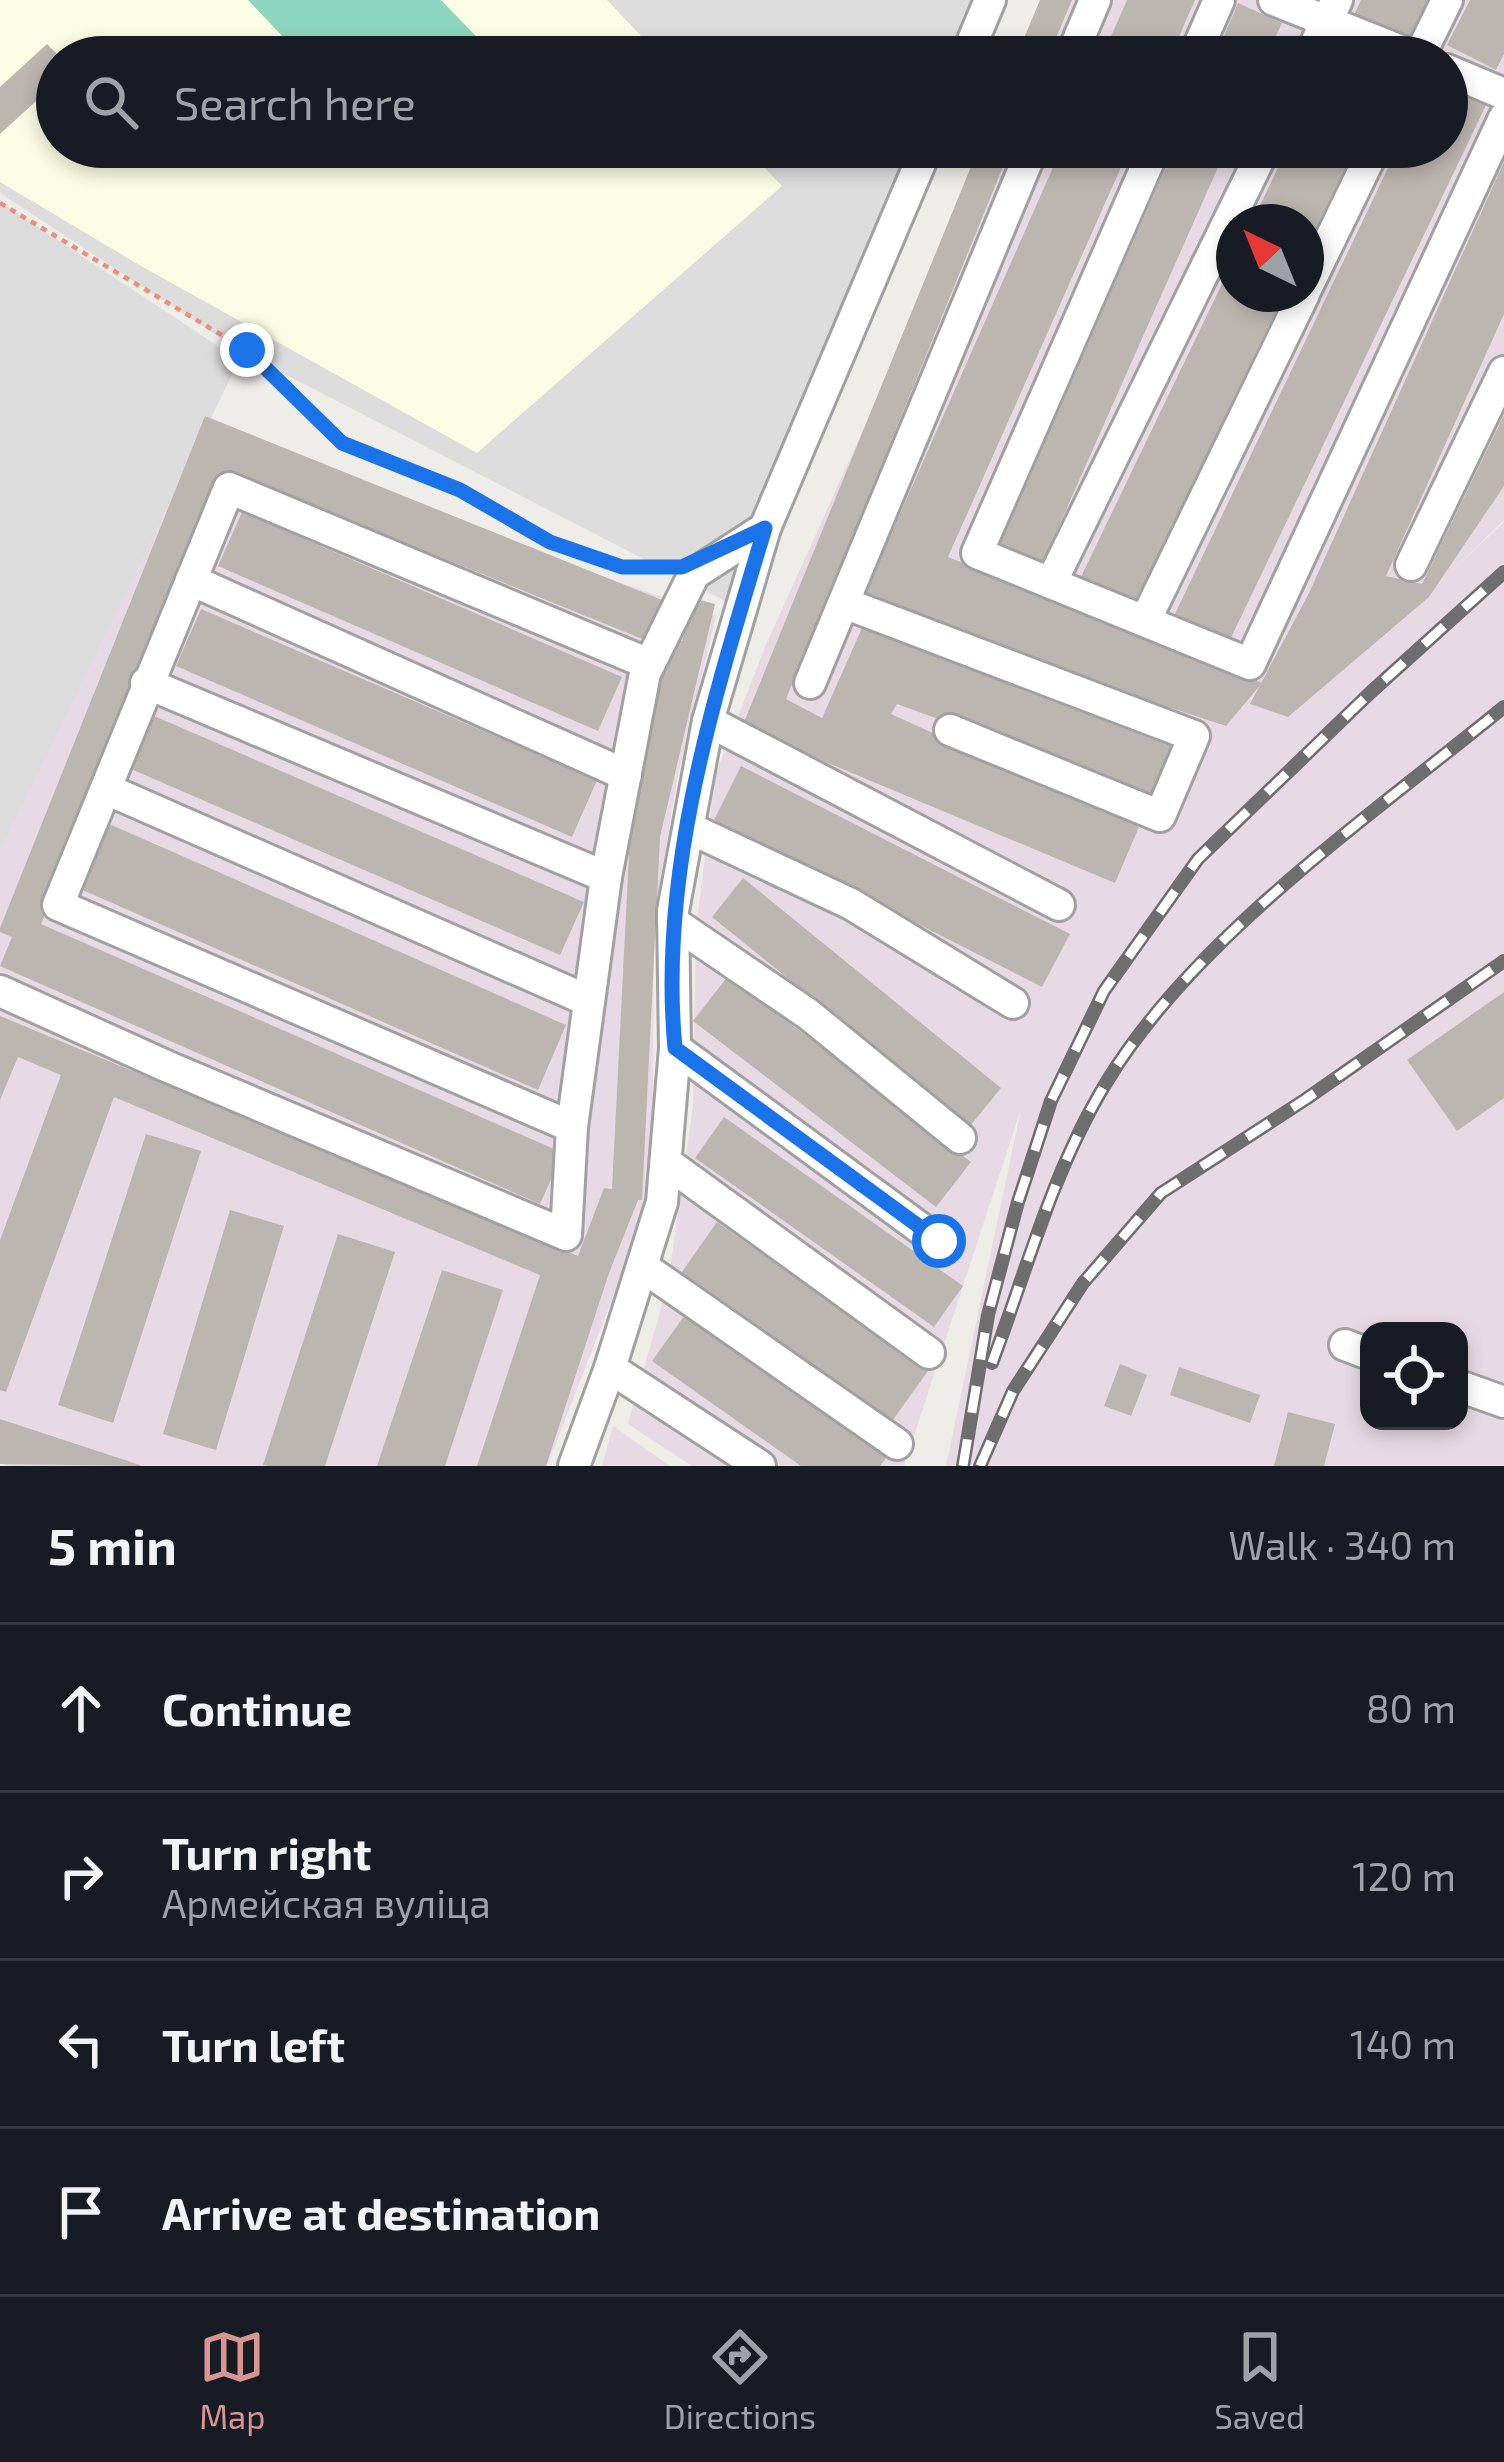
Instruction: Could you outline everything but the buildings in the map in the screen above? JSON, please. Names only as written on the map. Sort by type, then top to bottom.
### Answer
[{"type":"street","points":[[975,36],[990,0]]},
{"type":"street","points":[[1080,36],[1095,0]]},
{"type":"street","points":[[1203,36],[1219,0]]},
{"type":"street","points":[[1274,0],[1333,10],[1380,36]]},
{"type":"street","points":[[1429,36],[1448,0]]},
{"type":"street","points":[[1468,79],[1504,94]]},
{"type":"street","points":[[1146,168],[977,553],[1250,664],[1504,118]]},
{"type":"street","points":[[574,1466],[662,1202],[675,1048],[673,922],[708,721],[765,528],[918,168]]},
{"type":"street","points":[[810,682],[1025,168]]},
{"type":"street","points":[[1051,583],[1255,168]]},
{"type":"street","points":[[1324,253],[1365,168]]},
{"type":"street","points":[[1145,621],[1295,312]]},
{"type":"street","points":[[1411,565],[1504,372]]},
{"type":"street","points":[[572,1127],[58,905],[229,488],[650,664]]},
{"type":"street","points":[[0,991],[566,1235],[572,1127],[606,877],[650,664],[694,574],[765,528]]},
{"type":"street","points":[[190,580],[626,775]]},
{"type":"street","points":[[844,603],[1194,736],[1160,816],[950,730]]},
{"type":"street","points":[[146,683],[606,877]]},
{"type":"street","points":[[708,721],[1059,904]]},
{"type":"street","points":[[106,789],[589,1001]]},
{"type":"street","points":[[689,828],[851,904],[1013,1003]]},
{"type":"street","points":[[673,922],[808,1014],[960,1138]]},
{"type":"street","points":[[675,1048],[939,1241]]},
{"type":"street","points":[[667,1163],[929,1353]]},
{"type":"street","points":[[643,1267],[897,1444]]},
{"type":"street","points":[[610,1368],[760,1466]]},
{"type":"street","points":[[1468,1389],[1504,1402]]},
{"type":"path","points":[[0,203],[247,350],[342,443],[460,490],[550,542],[622,567],[682,567]]},
{"type":"shaded area","points":[[0,0],[981,0],[966,36],[36,36],[36,168],[911,168],[731,604],[242,352],[0,193]]},
{"type":"shaded area","points":[[0,0],[607,0],[641,36],[36,36],[36,168],[765,168],[782,186],[477,453],[0,182]]},
{"type":"shaded area","points":[[1045,0],[1504,0],[1504,520],[1451,572],[1504,522],[1504,1466],[946,1466],[1021,1109],[904,1466],[692,1466],[628,1424],[668,1284],[693,1106],[696,928],[716,773],[765,647],[947,244],[976,168],[1468,168],[1468,36],[1028,36]]},
{"type":"shaded area","points":[[0,202],[239,360],[0,854]]},
{"type":"shaded area","points":[[202,436],[716,616],[677,780],[654,919],[652,1197],[547,1466],[0,1463],[0,850]]},
{"type":"shaded area","points":[[613,1426],[670,1466],[602,1466]]},
{"type":"green space","points":[[248,0],[441,0],[476,36],[282,36]]},
{"type":"railway","points":[[963,1466],[988,1315],[1018,1202],[1051,1101],[1104,991],[1198,859],[1504,572]]},
{"type":"railway","points":[[992,1363],[1071,1150],[1106,1083],[1143,1029],[1236,928],[1343,835],[1504,707]]},
{"type":"railway","points":[[980,1466],[1013,1391],[1083,1283],[1161,1193],[1504,961]]},
{"type":"route","points":[[247,350],[342,443],[460,490],[550,542],[622,567],[682,567],[765,528],[708,721],[674,911],[675,1048],[939,1241]]}]
